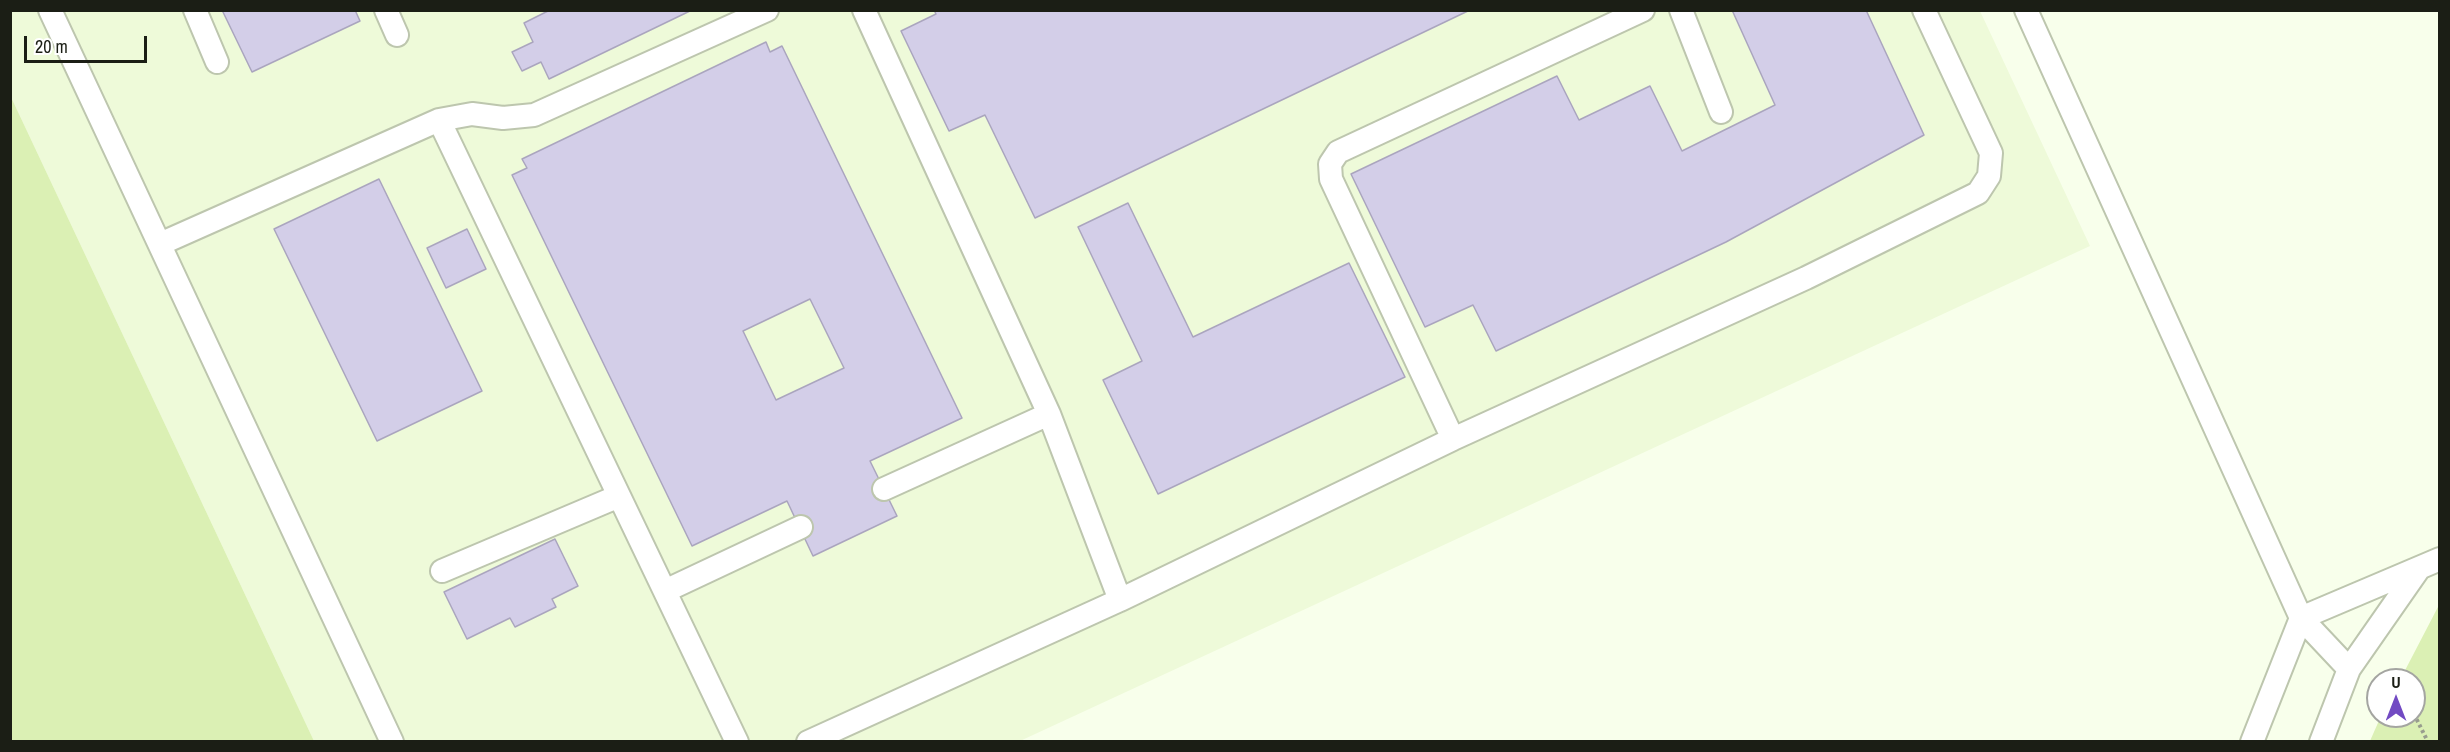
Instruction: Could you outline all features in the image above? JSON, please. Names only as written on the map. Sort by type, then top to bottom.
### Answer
[{"type":"lane","points":[[50,10],[392,741]]},
{"type":"lane","points":[[195,10],[217,62]]},
{"type":"lane","points":[[386,10],[397,35]]},
{"type":"lane","points":[[160,244],[439,120],[471,114],[503,118],[534,115],[767,10]]},
{"type":"lane","points":[[864,10],[1049,414],[1120,600]]},
{"type":"lane","points":[[1453,439],[1331,179],[1330,164],[1338,152],[1643,10]]},
{"type":"lane","points":[[1681,10],[1721,112]]},
{"type":"lane","points":[[808,741],[1120,600],[1453,439],[1806,278],[1978,193],[1989,177],[1991,153],[1924,10]]},
{"type":"lane","points":[[2026,10],[2301,618],[2349,669]]},
{"type":"lane","points":[[439,120],[737,741]]},
{"type":"lane","points":[[884,489],[1049,414]]},
{"type":"lane","points":[[442,571],[619,496]]},
{"type":"lane","points":[[665,591],[801,528]]},
{"type":"lane","points":[[2252,741],[2301,618],[2418,570],[2439,559]]},
{"type":"lane","points":[[2321,741],[2349,669],[2418,570]]},
{"type":"shaded area","points":[[10,11],[1980,11],[2090,246],[1020,741],[314,741],[11,97]]},
{"type":"green space","points":[[11,97],[314,741],[11,741]]},
{"type":"green space","points":[[2439,605],[2439,741],[2370,741],[2376,728],[2426,728],[2426,668],[2406,668]]},
{"type":"building","points":[[222,10],[355,10],[360,21],[252,72]]},
{"type":"building","points":[[550,10],[692,10],[549,79],[541,62],[522,71],[512,52],[533,42],[524,23]]},
{"type":"building","points":[[934,10],[1470,10],[1035,218],[985,115],[949,131],[901,31],[936,14]]},
{"type":"building","points":[[1732,10],[1866,10],[1924,135],[1726,242],[1496,351],[1473,305],[1425,327],[1351,174],[1557,76],[1579,120],[1650,86],[1682,151],[1775,105]]},
{"type":"building","points":[[766,42],[770,52],[782,46],[962,418],[870,461],[897,516],[813,556],[787,501],[692,546],[512,175],[527,168],[522,159]],"holes":[[[810,299],[844,368],[776,400],[743,331]]]},
{"type":"building","points":[[379,179],[482,391],[377,441],[274,229]]},
{"type":"building","points":[[1128,203],[1193,337],[1349,263],[1405,377],[1158,494],[1103,380],[1142,361],[1078,227]]},
{"type":"building","points":[[467,229],[486,269],[446,288],[427,248]]},
{"type":"building","points":[[555,539],[578,586],[552,599],[556,607],[515,627],[510,618],[467,639],[444,592]]}]
